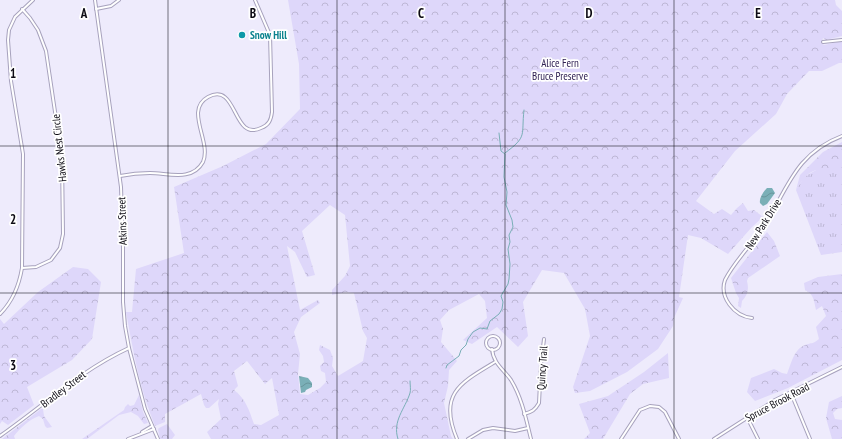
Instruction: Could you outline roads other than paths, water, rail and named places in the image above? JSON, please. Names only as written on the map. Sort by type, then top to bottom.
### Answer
[{"type":"street","points":[[0,314],[8,306],[14,295],[22,268],[22,154],[12,81],[8,40],[9,30],[13,21],[22,9],[33,0]]},
{"type":"street","name":"Atkins Street","points":[[95,0],[122,198],[123,310],[129,348],[145,409],[158,439]]},
{"type":"street","points":[[96,9],[111,6],[119,0]]},
{"type":"street","points":[[120,176],[150,173],[180,176],[189,174],[197,169],[205,156],[198,114],[199,105],[204,99],[211,95],[220,94],[227,99],[239,121],[247,129],[256,131],[263,128],[271,121],[270,35],[255,0]]},
{"type":"street","name":"Hawks Nest Circle","points":[[22,9],[38,30],[46,51],[62,159],[63,234],[60,248],[50,260],[36,267],[22,268]]},
{"type":"street","points":[[823,42],[842,40]]},
{"type":"street","name":"New Park Drive","points":[[752,318],[741,314],[726,301],[723,289],[728,275],[763,228],[788,182],[799,166],[819,147],[842,136]]},
{"type":"street","points":[[492,349],[496,349],[500,343],[495,336],[488,338],[486,341],[487,346],[492,349],[495,362],[511,380],[520,399],[531,439]]},
{"type":"street","name":"Quincy Trail","points":[[524,414],[531,412],[539,403],[544,339]]},
{"type":"street","name":"Bradley Street","points":[[0,436],[87,371],[129,348]]},
{"type":"street","points":[[457,439],[451,423],[449,408],[455,392],[470,377],[495,362]]},
{"type":"street","name":"Spruce Brook Road","points":[[714,439],[775,400],[842,367]]},
{"type":"street","points":[[791,392],[810,439]]},
{"type":"street","points":[[621,439],[640,410],[650,406],[659,407],[665,412],[679,439]]},
{"type":"street","points":[[747,417],[758,439]]},
{"type":"street","points":[[128,439],[153,427]]},
{"type":"street","points":[[468,439],[483,430],[493,428],[515,431],[528,428]]},
{"type":"water","points":[[767,188],[772,188],[775,193],[767,204],[763,206],[760,203],[760,199]]},
{"type":"water","points":[[299,376],[308,378],[312,383],[312,387],[301,393]]},
{"type":"waterway","points":[[505,153],[517,143],[522,135],[524,110]]},
{"type":"waterway","points":[[446,368],[447,365],[459,356],[461,350],[466,345],[473,332],[480,328],[487,329],[490,321],[499,314],[502,309],[503,302],[501,296],[508,284],[510,264],[508,249],[510,242],[509,235],[513,227],[506,205],[507,192],[504,177],[505,154],[501,151],[499,133]]},
{"type":"waterway","points":[[398,439],[398,421],[410,393],[410,381]]},
{"type":"place","name":"Snow Hill","points":[[242,35]]},
{"type":"park label","name":"Alice Fern Bruce Preserve","points":[[560,69]]}]
